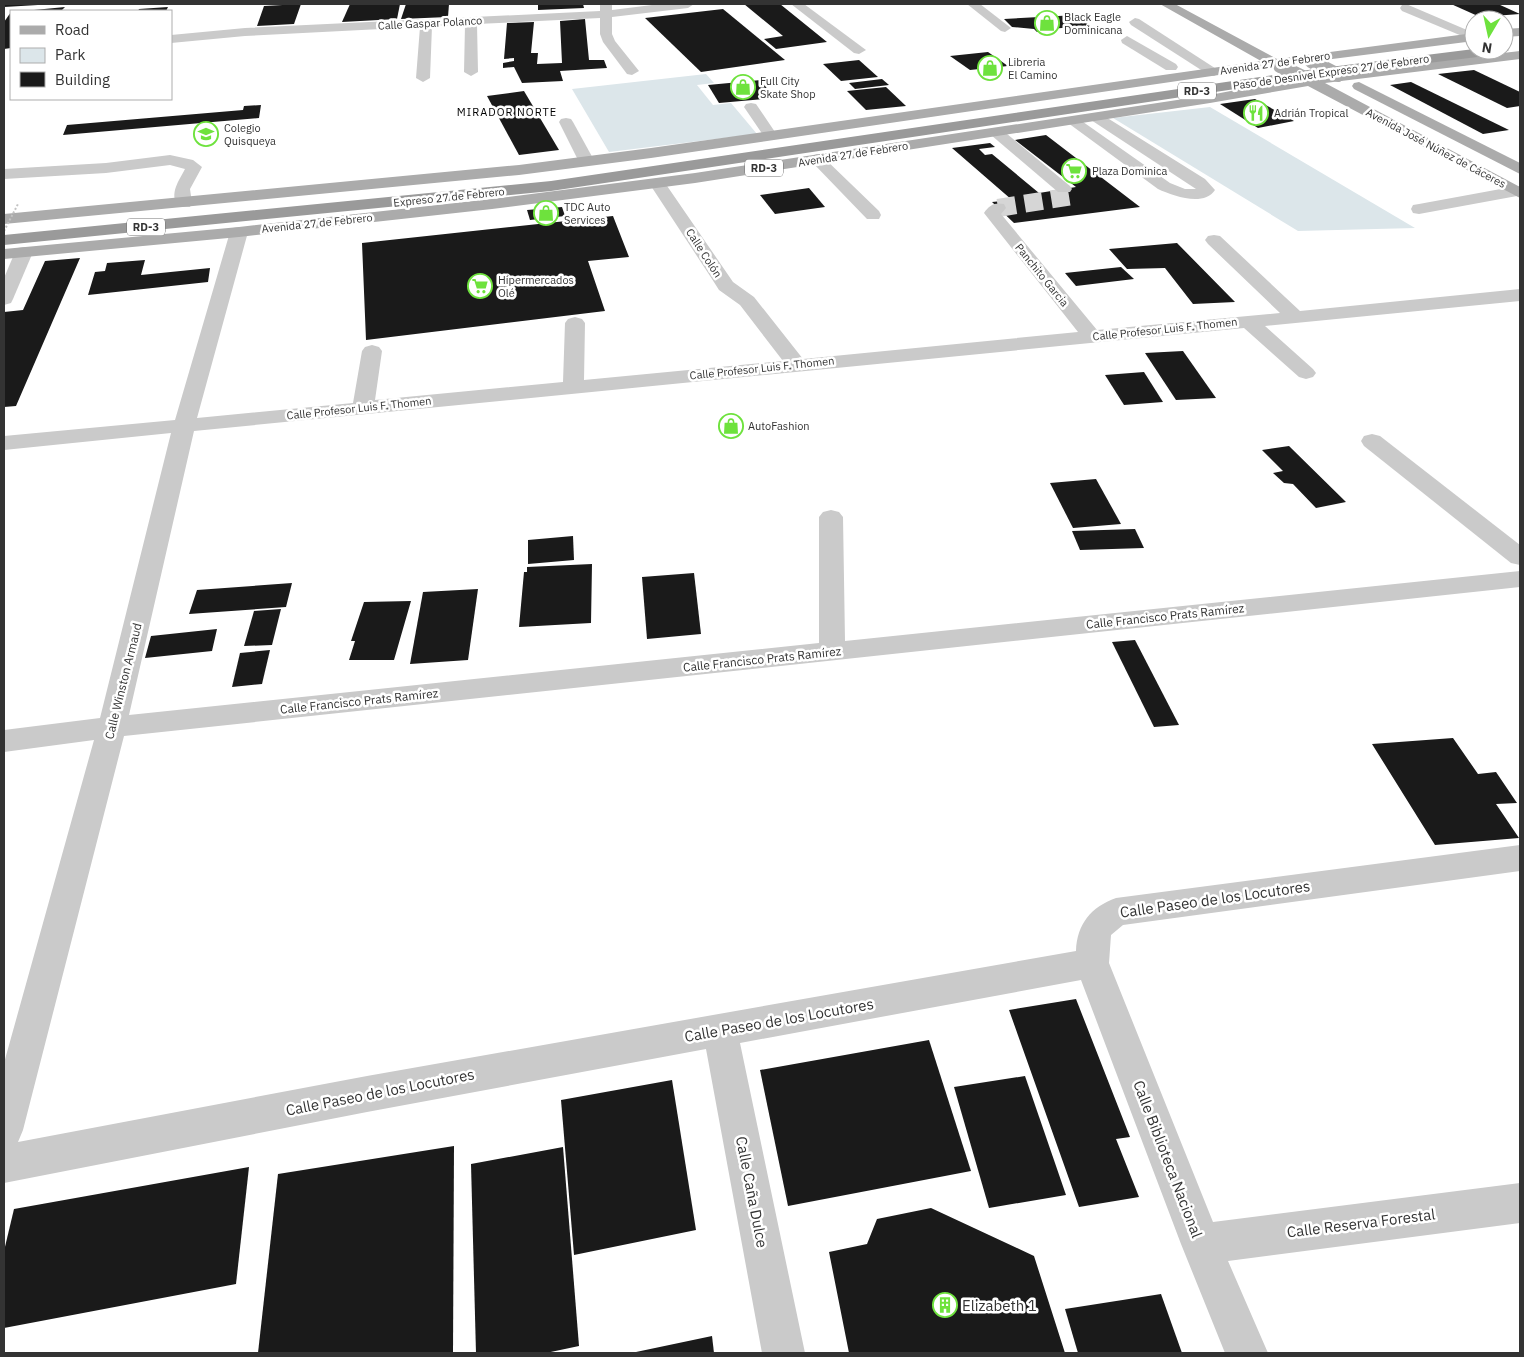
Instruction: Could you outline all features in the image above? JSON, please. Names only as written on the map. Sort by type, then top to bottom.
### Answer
[{"type":"highway","name":"Paso de Desnivel Expreso 27 de Febrero","points":[[885,132],[1282,71],[1464,47]]},
{"type":"highway","name":"Paso de Desnivel Expreso 27 de Febrero","points":[[885,132],[1322,72],[1464,55]]},
{"type":"highway","points":[[651,153],[885,132]]},
{"type":"highway","points":[[695,178],[885,132]]},
{"type":"highway","name":"Expreso 27 de Febrero","points":[[4,232],[551,186],[885,132]]},
{"type":"highway","points":[[283,209],[471,176]]},
{"type":"highway","points":[[283,209],[492,204]]},
{"type":"highway","name":"Expreso 27 de Febrero","points":[[4,240],[283,209]]},
{"type":"main road","name":"Avenida José Núñez de Cáceres","points":[[1166,4],[1277,65],[1309,80],[1519,192]]},
{"type":"main road","name":"Avenida 27 de Febrero","points":[[4,219],[471,176],[587,162],[1214,72],[1277,65],[1364,50],[1464,38]]},
{"type":"main road","name":"Avenida José Núñez de Cáceres","points":[[1282,46],[1520,169]]},
{"type":"main road","name":"Avenida 27 de Febrero","points":[[4,254],[239,232],[492,204],[657,183],[1096,117],[1309,80],[1520,56]]},
{"type":"street","name":"Calle Gaspar Polanco","points":[[172,39],[244,32],[471,21],[688,4]]},
{"type":"street","points":[[797,4],[860,50]]},
{"type":"street","points":[[973,4],[1005,28]]},
{"type":"street","points":[[1406,8],[1464,33]]},
{"type":"street","points":[[606,9],[606,34],[609,42],[632,70]]},
{"type":"street","points":[[471,21],[471,72]]},
{"type":"street","points":[[1134,22],[1214,72]]},
{"type":"street","points":[[423,78],[426,23]]},
{"type":"street","points":[[1127,40],[1188,76]]},
{"type":"street","points":[[751,108],[770,135]]},
{"type":"street","points":[[1071,120],[1164,186],[1180,194],[1198,194],[1207,190],[1199,182],[1096,117]]},
{"type":"street","points":[[566,122],[587,162]]},
{"type":"street","points":[[996,132],[1064,189]]},
{"type":"street","points":[[817,159],[874,215]]},
{"type":"street","points":[[4,174],[106,168],[170,160],[187,163],[194,167],[182,189],[184,203]]},
{"type":"street","name":"Calle Colón","points":[[657,183],[726,286],[748,301],[796,364]]},
{"type":"street","points":[[1419,209],[1519,192]]},
{"type":"street","name":"Panchito Garcia","points":[[995,211],[1091,336]]},
{"type":"street","name":"Calle Winston Armaud","points":[[4,1130],[112,727],[184,426],[239,232]]},
{"type":"street","points":[[1214,240],[1295,316]]},
{"type":"street","points":[[4,299],[24,252]]},
{"type":"street","name":"Calle Profesor Luis F. Thomen","points":[[4,443],[796,364],[1520,295]]},
{"type":"street","points":[[1248,321],[1306,373]]},
{"type":"street","points":[[573,387],[575,323]]},
{"type":"street","points":[[362,407],[372,351]]},
{"type":"street","points":[[1372,441],[1520,557]]},
{"type":"street","points":[[831,517],[832,651]]},
{"type":"street","name":"Calle Francisco Prats Ramírez","points":[[4,741],[112,727],[1520,579]]},
{"type":"street","name":"Calle Paseo de los Locutores","points":[[4,1164],[377,1092],[1092,963],[1094,931],[1103,920],[1116,912],[1520,858]]},
{"type":"street","name":"Calle Biblioteca Nacional","points":[[1092,963],[1201,1244],[1246,1353]]},
{"type":"street","name":"Calle Caña Dulce","points":[[720,1030],[784,1353]]},
{"type":"street","name":"Calle Reserva Forestal","points":[[1201,1244],[1520,1203]]},
{"type":"path","points":[[4,232],[18,204]]},
{"type":"green space","points":[[706,74],[714,83],[697,85],[713,105],[731,103],[757,134],[609,152],[572,89]]},
{"type":"green space","points":[[1210,107],[1415,228],[1298,231],[1113,118]]},
{"type":"building","points":[[4,4],[38,4],[38,5],[4,7]]},
{"type":"building","points":[[301,4],[294,24],[257,26],[264,6]]},
{"type":"building","points":[[350,4],[400,4],[397,19],[342,22]]},
{"type":"building","points":[[406,4],[449,4],[448,17],[401,19]]},
{"type":"building","points":[[538,4],[583,4],[584,8],[538,10]]},
{"type":"building","points":[[744,4],[780,4],[827,42],[776,49],[764,39],[783,36]]},
{"type":"building","points":[[1451,4],[1498,4],[1511,10],[1464,10]]},
{"type":"building","points":[[65,7],[62,10],[34,10]]},
{"type":"building","points":[[168,7],[166,10],[139,9]]},
{"type":"building","points":[[723,9],[785,60],[701,72],[645,18]]},
{"type":"building","points":[[10,13],[10,48],[4,49],[4,22]]},
{"type":"building","name":"Black Eagle Dominicana","points":[[1077,15],[1090,26],[1048,29],[1051,32],[1037,32],[1034,29],[1012,27],[1004,19]]},
{"type":"building","points":[[585,19],[589,60],[604,60],[607,68],[560,71],[563,81],[522,83],[514,67],[503,68],[503,63],[514,61],[514,58],[504,59],[507,23],[534,22],[531,53],[538,53],[537,64],[562,63],[560,21]]},
{"type":"building","points":[[988,52],[1008,66],[970,70],[950,56]]},
{"type":"building","points":[[859,60],[878,77],[841,81],[823,64]]},
{"type":"building","points":[[1474,70],[1520,92],[1520,106],[1507,108],[1438,74]]},
{"type":"building","points":[[882,79],[889,85],[855,89],[849,83]]},
{"type":"building","points":[[761,80],[774,98],[719,103],[708,85]]},
{"type":"building","points":[[1411,82],[1509,130],[1483,134],[1390,85]]},
{"type":"building","points":[[886,87],[906,106],[866,110],[847,91]]},
{"type":"building","points":[[524,91],[559,150],[519,155],[487,96]]},
{"type":"building","name":"Adrián Tropical","points":[[1255,99],[1294,121],[1258,128],[1220,104]]},
{"type":"building","points":[[261,105],[259,118],[63,135],[67,125],[243,110],[244,106]]},
{"type":"building","name":"Plaza Dominica","points":[[1046,135],[1140,207],[1014,223],[992,202],[1012,200],[952,148],[990,143],[995,147],[979,149],[985,155],[992,154],[1039,193],[1076,187],[1015,140]]},
{"type":"building","points":[[809,188],[825,207],[775,214],[760,195]]},
{"type":"building","name":"TDC Auto Services","points":[[562,207],[565,216],[530,220],[527,210]]},
{"type":"building","name":"Hipermercados Olé","points":[[613,216],[629,257],[588,261],[605,311],[366,340],[362,243]]},
{"type":"building","points":[[1177,243],[1235,302],[1193,304],[1165,268],[1127,269],[1109,249]]},
{"type":"building","points":[[80,258],[16,406],[4,407],[4,312],[23,310],[45,261]]},
{"type":"building","points":[[145,260],[141,275],[210,268],[208,282],[88,295],[95,272],[105,271],[107,263]]},
{"type":"building","points":[[1121,267],[1134,279],[1076,286],[1065,273]]},
{"type":"building","points":[[1183,351],[1216,398],[1176,400],[1145,353]]},
{"type":"building","points":[[1144,372],[1163,402],[1124,405],[1105,375]]},
{"type":"building","points":[[1289,446],[1346,502],[1316,508],[1293,484],[1284,483],[1273,473],[1283,471],[1262,450]]},
{"type":"building","points":[[1096,479],[1121,524],[1073,528],[1050,483]]},
{"type":"building","points":[[1135,529],[1144,548],[1080,550],[1072,531]]},
{"type":"building","points":[[573,536],[574,560],[528,564],[528,540]]},
{"type":"building","points":[[592,564],[591,623],[519,627],[524,572],[527,572],[527,567]]},
{"type":"building","points":[[694,573],[701,634],[647,639],[642,577]]},
{"type":"building","points":[[292,583],[286,607],[189,614],[197,590]]},
{"type":"building","points":[[478,589],[468,660],[410,664],[423,592]]},
{"type":"building","points":[[411,601],[394,660],[349,660],[355,641],[351,641],[364,602]]},
{"type":"building","points":[[281,609],[272,645],[244,646],[254,611]]},
{"type":"building","points":[[217,629],[212,651],[145,658],[151,636]]},
{"type":"building","points":[[1135,640],[1179,725],[1154,727],[1112,642]]},
{"type":"building","points":[[270,650],[262,684],[232,687],[240,653]]},
{"type":"building","points":[[1453,738],[1478,774],[1496,772],[1517,803],[1496,804],[1519,838],[1435,845],[1372,744]]},
{"type":"building","points":[[1076,999],[1130,1137],[1116,1139],[1139,1197],[1079,1207],[1009,1010]]},
{"type":"building","points":[[929,1040],[971,1171],[788,1206],[760,1070]]},
{"type":"building","points":[[1025,1076],[1066,1195],[989,1208],[954,1087]]},
{"type":"building","points":[[672,1080],[696,1230],[574,1255],[561,1100]]},
{"type":"building","points":[[454,1146],[453,1353],[258,1353],[278,1174]]},
{"type":"building","points":[[563,1147],[579,1346],[546,1353],[476,1353],[471,1164]]},
{"type":"building","points":[[249,1167],[236,1284],[4,1328],[4,1251],[14,1209]]},
{"type":"building","name":"Elizabeth 1","points":[[931,1208],[1034,1256],[1065,1353],[849,1353],[829,1252],[867,1244],[877,1219]]},
{"type":"building","points":[[1161,1294],[1182,1353],[1078,1353],[1065,1309]]},
{"type":"building","points":[[712,1336],[714,1353],[636,1353],[636,1352]]},
{"type":"tunnel","points":[[998,208],[1073,196]]},
{"type":"place","name":"Black Eagle Dominicana","points":[[1047,23]]},
{"type":"place","name":"Libreria El Camino","points":[[990,68]]},
{"type":"place","name":"Full City Skate Shop","points":[[743,87]]},
{"type":"place","name":"Adrián Tropical","points":[[1256,113]]},
{"type":"place","name":"Colegio Quisqueya","points":[[206,134]]},
{"type":"place","name":"Plaza Dominica","points":[[1074,171]]},
{"type":"place","name":"TDC Auto Services","points":[[546,213]]},
{"type":"place","name":"Hipermercados Olé","points":[[480,286]]},
{"type":"place","name":"AutoFashion","points":[[731,426]]},
{"type":"place","name":"Elizabeth 1","points":[[945,1305]]},
{"type":"district","name":"MIRADOR NORTE","points":[[507,112]]}]
